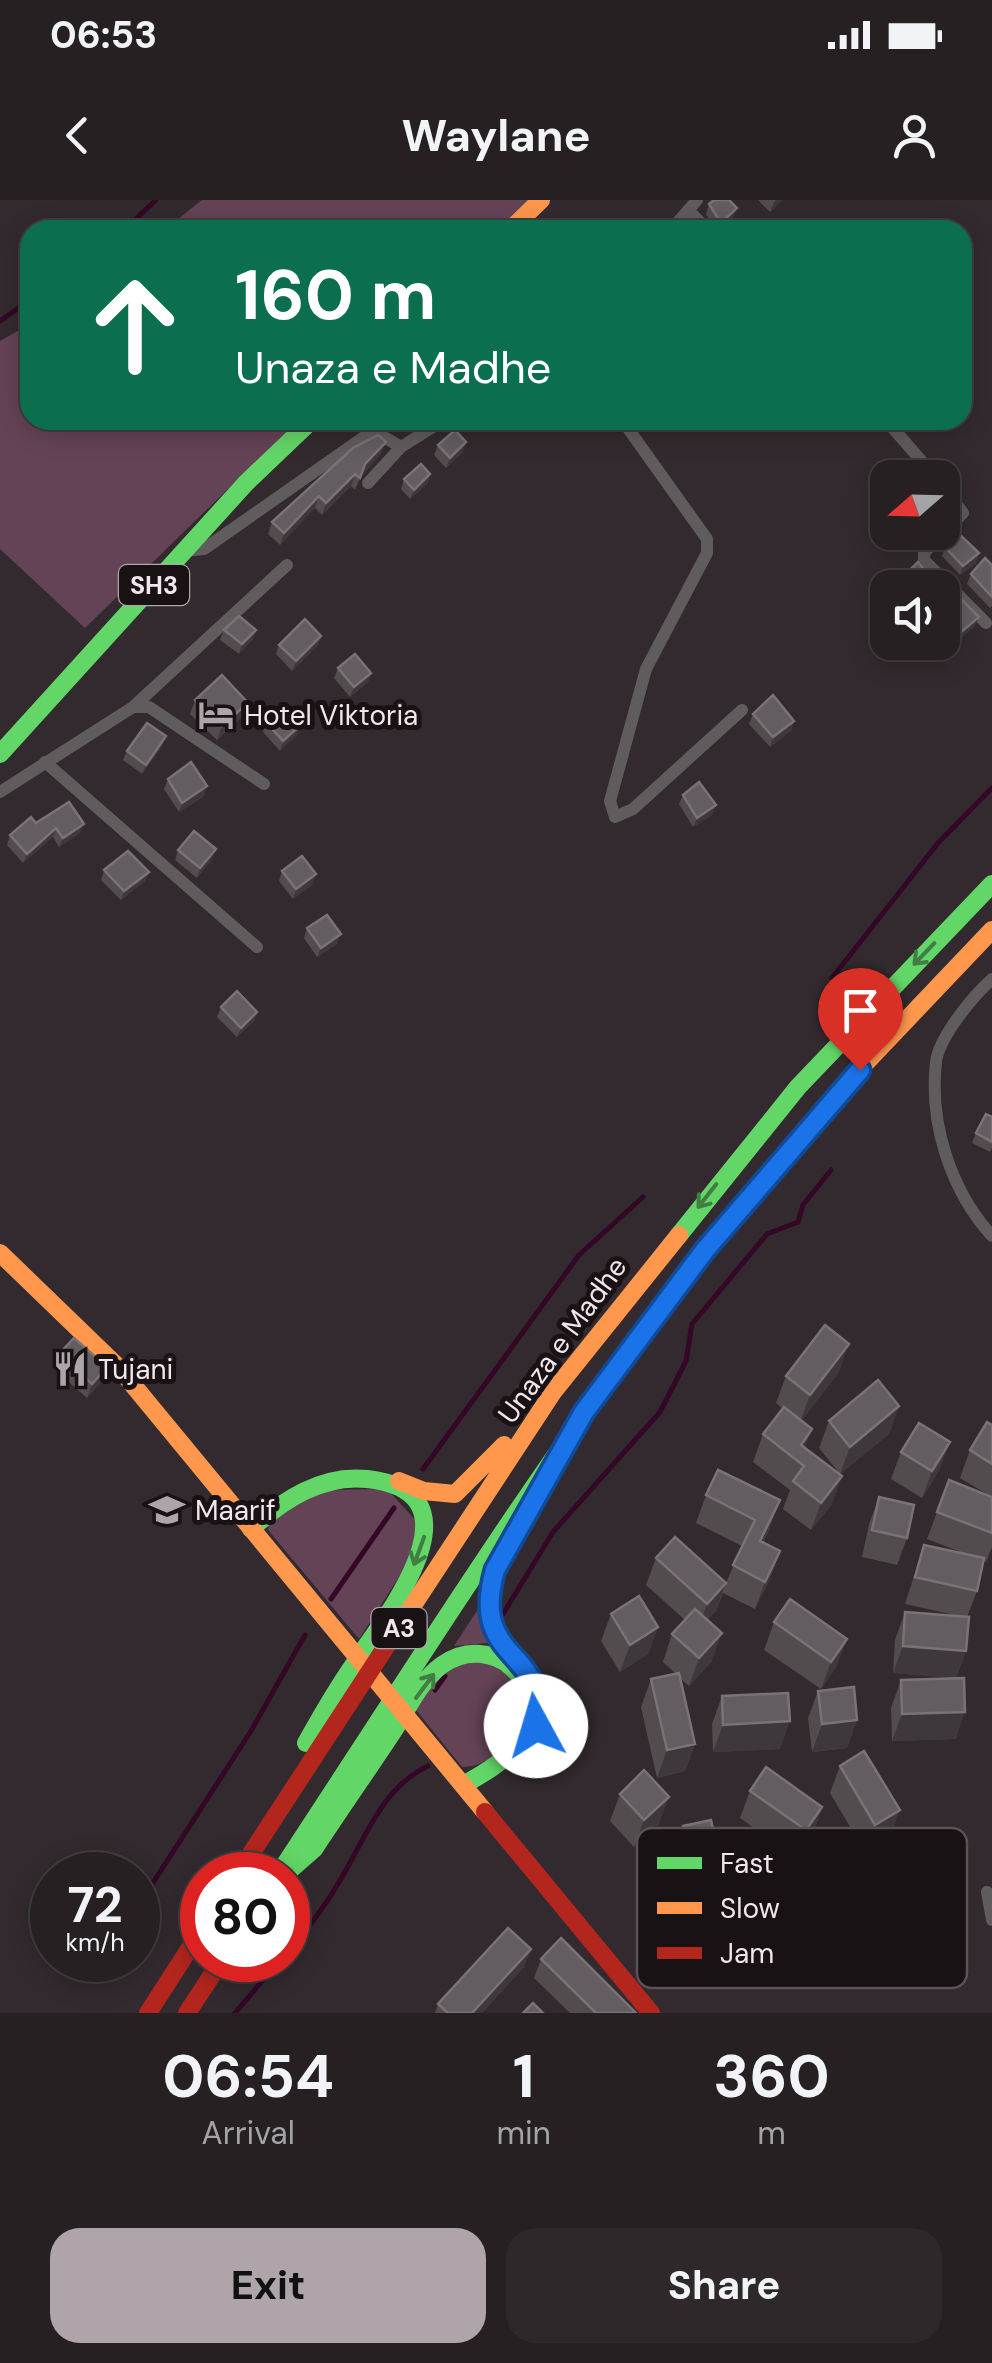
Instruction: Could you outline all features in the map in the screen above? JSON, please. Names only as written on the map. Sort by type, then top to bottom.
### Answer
[{"type":"main road","points":[[520,220],[541,200]]},
{"type":"main road","name":"SH3","points":[[0,754],[184,552],[302,430]]},
{"type":"main road","name":"Unaza e Madhe","points":[[252,1852],[553,1392],[798,1087],[992,884]]},
{"type":"main road","name":"A3","points":[[296,1852],[584,1412],[705,1250],[807,1127],[992,930]]},
{"type":"main road","points":[[0,1253],[119,1368],[650,2013]]},
{"type":"main road","points":[[247,1523],[305,1482],[360,1472],[424,1491],[456,1494],[553,1392]]},
{"type":"main road","points":[[476,1800],[525,1748],[539,1714],[532,1677],[492,1631],[487,1605],[495,1570],[584,1412]]},
{"type":"main road","points":[[247,1523],[298,1492],[367,1478],[384,1482],[413,1500],[421,1512],[425,1541],[408,1581],[264,1809],[248,1852]]},
{"type":"main road","points":[[310,1852],[429,1678],[457,1656],[485,1650],[505,1660],[523,1682],[529,1697],[527,1728],[508,1754],[463,1785]]},
{"type":"main road","points":[[148,2013],[180,1963]]},
{"type":"main road","points":[[187,2013],[207,1982]]},
{"type":"street","points":[[368,483],[401,448],[429,430]]},
{"type":"street","points":[[629,430],[701,528],[707,553],[646,669],[610,801],[614,817],[632,809],[742,710]]},
{"type":"street","points":[[895,430],[920,460]]},
{"type":"street","points":[[184,552],[204,549],[364,437],[384,436],[401,448]]},
{"type":"street","points":[[927,550],[924,560],[986,623]]},
{"type":"street","points":[[0,792],[133,707],[287,565]]},
{"type":"street","points":[[133,707],[148,707],[264,784]]},
{"type":"street","points":[[45,762],[257,947]]},
{"type":"street","points":[[992,979],[960,1012],[936,1062],[951,1175],[971,1214],[992,1236]]},
{"type":"street","points":[[987,1892],[992,1920]]},
{"type":"shaded area","points":[[202,200],[531,200],[511,220],[177,220]]},
{"type":"shaded area","points":[[20,330],[20,430],[289,430],[85,628],[0,549],[0,341]]},
{"type":"shaded area","points":[[387,1489],[418,1523],[412,1557],[359,1639],[268,1530],[269,1524],[317,1490]]},
{"type":"shaded area","points":[[478,1609],[488,1643],[454,1646]]},
{"type":"shaded area","points":[[474,1656],[513,1677],[524,1713],[493,1756],[462,1767],[416,1710],[437,1679]]},
{"type":"building","points":[[729,200],[737,208],[719,220],[709,204]]},
{"type":"building","points":[[455,430],[466,442],[450,458],[438,445]]},
{"type":"building","points":[[378,435],[386,442],[365,464],[360,478],[355,474],[326,503],[319,496],[284,533],[272,522],[353,448]]},
{"type":"building","points":[[421,464],[430,474],[414,490],[404,479]]},
{"type":"building","points":[[960,535],[979,553],[963,566],[948,550],[960,550]]},
{"type":"building","points":[[985,558],[992,565],[992,597],[971,574]]},
{"type":"building","points":[[960,598],[979,617],[960,633]]},
{"type":"building","points":[[239,616],[256,630],[242,644],[224,630]]},
{"type":"building","points":[[305,619],[321,636],[296,661],[279,645]]},
{"type":"building","points":[[355,654],[371,673],[354,687],[338,668]]},
{"type":"building","points":[[222,675],[248,703],[222,726],[195,700]]},
{"type":"building","points":[[773,695],[794,721],[773,737],[753,714]]},
{"type":"building","points":[[284,705],[302,724],[283,741],[266,722]]},
{"type":"building","points":[[147,723],[166,736],[146,765],[127,751]]},
{"type":"building","points":[[191,762],[207,786],[182,803],[168,779]]},
{"type":"building","points":[[699,782],[716,805],[697,818],[683,795]]},
{"type":"building","points":[[69,802],[84,824],[63,838],[56,828],[27,854],[10,835],[31,817],[36,823]]},
{"type":"building","points":[[194,831],[216,849],[200,868],[178,850]]},
{"type":"building","points":[[128,851],[149,872],[124,891],[104,870]]},
{"type":"building","points":[[302,856],[316,874],[296,889],[282,871]]},
{"type":"building","points":[[327,915],[341,934],[321,948],[307,928]]},
{"type":"building","points":[[237,991],[257,1012],[241,1028],[221,1007]]},
{"type":"building","points":[[986,1114],[992,1117],[992,1142],[976,1133]]},
{"type":"building","points":[[825,1325],[849,1344],[810,1395],[786,1376]]},
{"type":"building","points":[[74,1338],[107,1367],[92,1384],[59,1354]]},
{"type":"building","points":[[878,1380],[899,1406],[850,1447],[829,1421]]},
{"type":"building","points":[[784,1407],[812,1429],[801,1445],[842,1476],[821,1503],[793,1481],[804,1466],[763,1434]]},
{"type":"building","points":[[987,1422],[992,1425],[992,1464],[970,1450]]},
{"type":"building","points":[[919,1423],[950,1442],[932,1471],[901,1452]]},
{"type":"building","points":[[718,1470],[780,1500],[760,1541],[780,1551],[765,1582],[733,1565],[755,1520],[706,1495]]},
{"type":"building","points":[[949,1480],[992,1497],[992,1533],[937,1512]]},
{"type":"building","points":[[879,1497],[914,1505],[907,1538],[872,1530]]},
{"type":"building","points":[[675,1537],[726,1583],[707,1604],[656,1558]]},
{"type":"building","points":[[924,1545],[984,1558],[977,1591],[915,1577]]},
{"type":"building","points":[[639,1596],[658,1627],[630,1645],[611,1614]]},
{"type":"building","points":[[790,1599],[847,1639],[831,1662],[774,1622]]},
{"type":"building","points":[[695,1609],[722,1633],[699,1658],[672,1634]]},
{"type":"building","points":[[905,1612],[969,1617],[966,1651],[903,1646]]},
{"type":"building","points":[[679,1673],[695,1744],[667,1750],[651,1679]]},
{"type":"building","points":[[964,1678],[965,1712],[902,1714],[901,1680]]},
{"type":"building","points":[[854,1687],[857,1720],[822,1724],[818,1691]]},
{"type":"building","points":[[788,1693],[790,1721],[723,1725],[722,1696]]},
{"type":"building","points":[[864,1751],[900,1810],[875,1825],[840,1766]]},
{"type":"building","points":[[766,1767],[822,1807],[807,1828],[803,1828],[750,1791]]},
{"type":"building","points":[[644,1770],[669,1797],[644,1820],[620,1794]]},
{"type":"building","points":[[711,1820],[713,1828],[683,1828]]},
{"type":"building","points":[[508,1928],[531,1949],[472,2013],[448,2013],[438,2004]]},
{"type":"building","points":[[561,1938],[636,2013],[596,2013],[541,1959]]},
{"type":"building","points":[[533,2003],[543,2013],[523,2013]]},
{"type":"waterway","points":[[135,220],[156,200]]},
{"type":"waterway","points":[[0,321],[20,307]]},
{"type":"waterway","points":[[832,978],[938,843],[992,788]]},
{"type":"waterway","points":[[503,1614],[553,1532],[660,1412],[686,1361],[692,1324],[767,1234],[798,1222],[803,1205],[831,1170]]},
{"type":"waterway","points":[[423,1469],[579,1255],[643,1197]]},
{"type":"waterway","points":[[331,1599],[394,1508]]},
{"type":"waterway","points":[[160,1872],[251,1731],[305,1635]]},
{"type":"waterway","points":[[435,1690],[445,1676]]},
{"type":"waterway","points":[[310,1924],[386,1801],[428,1766]]},
{"type":"waterway","points":[[235,2013],[261,1982]]},
{"type":"traffic: fast","points":[[0,754],[246,483],[302,430]]},
{"type":"traffic: fast","points":[[679,1235],[798,1087],[992,884]]},
{"type":"traffic: fast","points":[[293,1852],[481,1564],[622,1361],[774,1166],[856,1073]]},
{"type":"traffic: fast","points":[[251,1529],[304,1491],[334,1481],[367,1479],[402,1489],[420,1507],[424,1531],[403,1589],[306,1743]]},
{"type":"traffic: fast","points":[[310,1852],[428,1678],[442,1665],[461,1656],[480,1654],[497,1658],[523,1681],[529,1698],[529,1717],[522,1737],[510,1752],[463,1785]]},
{"type":"traffic: slow","points":[[520,220],[541,200]]},
{"type":"traffic: slow","points":[[856,1073],[992,930]]},
{"type":"traffic: slow","points":[[402,1622],[553,1392],[679,1235]]},
{"type":"traffic: slow","points":[[0,1253],[119,1368],[485,1812]]},
{"type":"traffic: slow","points":[[399,1481],[424,1491],[455,1494],[504,1445]]},
{"type":"traffic: jam","points":[[502,1557],[492,1584],[490,1609],[498,1633],[515,1657]]},
{"type":"traffic: jam","points":[[252,1852],[402,1622]]},
{"type":"traffic: jam","points":[[485,1812],[651,2013]]},
{"type":"traffic: jam","points":[[148,2013],[180,1963]]},
{"type":"traffic: jam","points":[[187,2013],[207,1982]]},
{"type":"place","name":"Hotel Viktoria","points":[[216,715]]},
{"type":"place","name":"Tujani","points":[[70,1369]]},
{"type":"place","name":"Maarif","points":[[167,1510]]},
{"type":"route","points":[[536,1726],[539,1702],[532,1677],[502,1644],[488,1620],[487,1605],[495,1570],[546,1486],[584,1412],[705,1250],[860,1070]]}]
